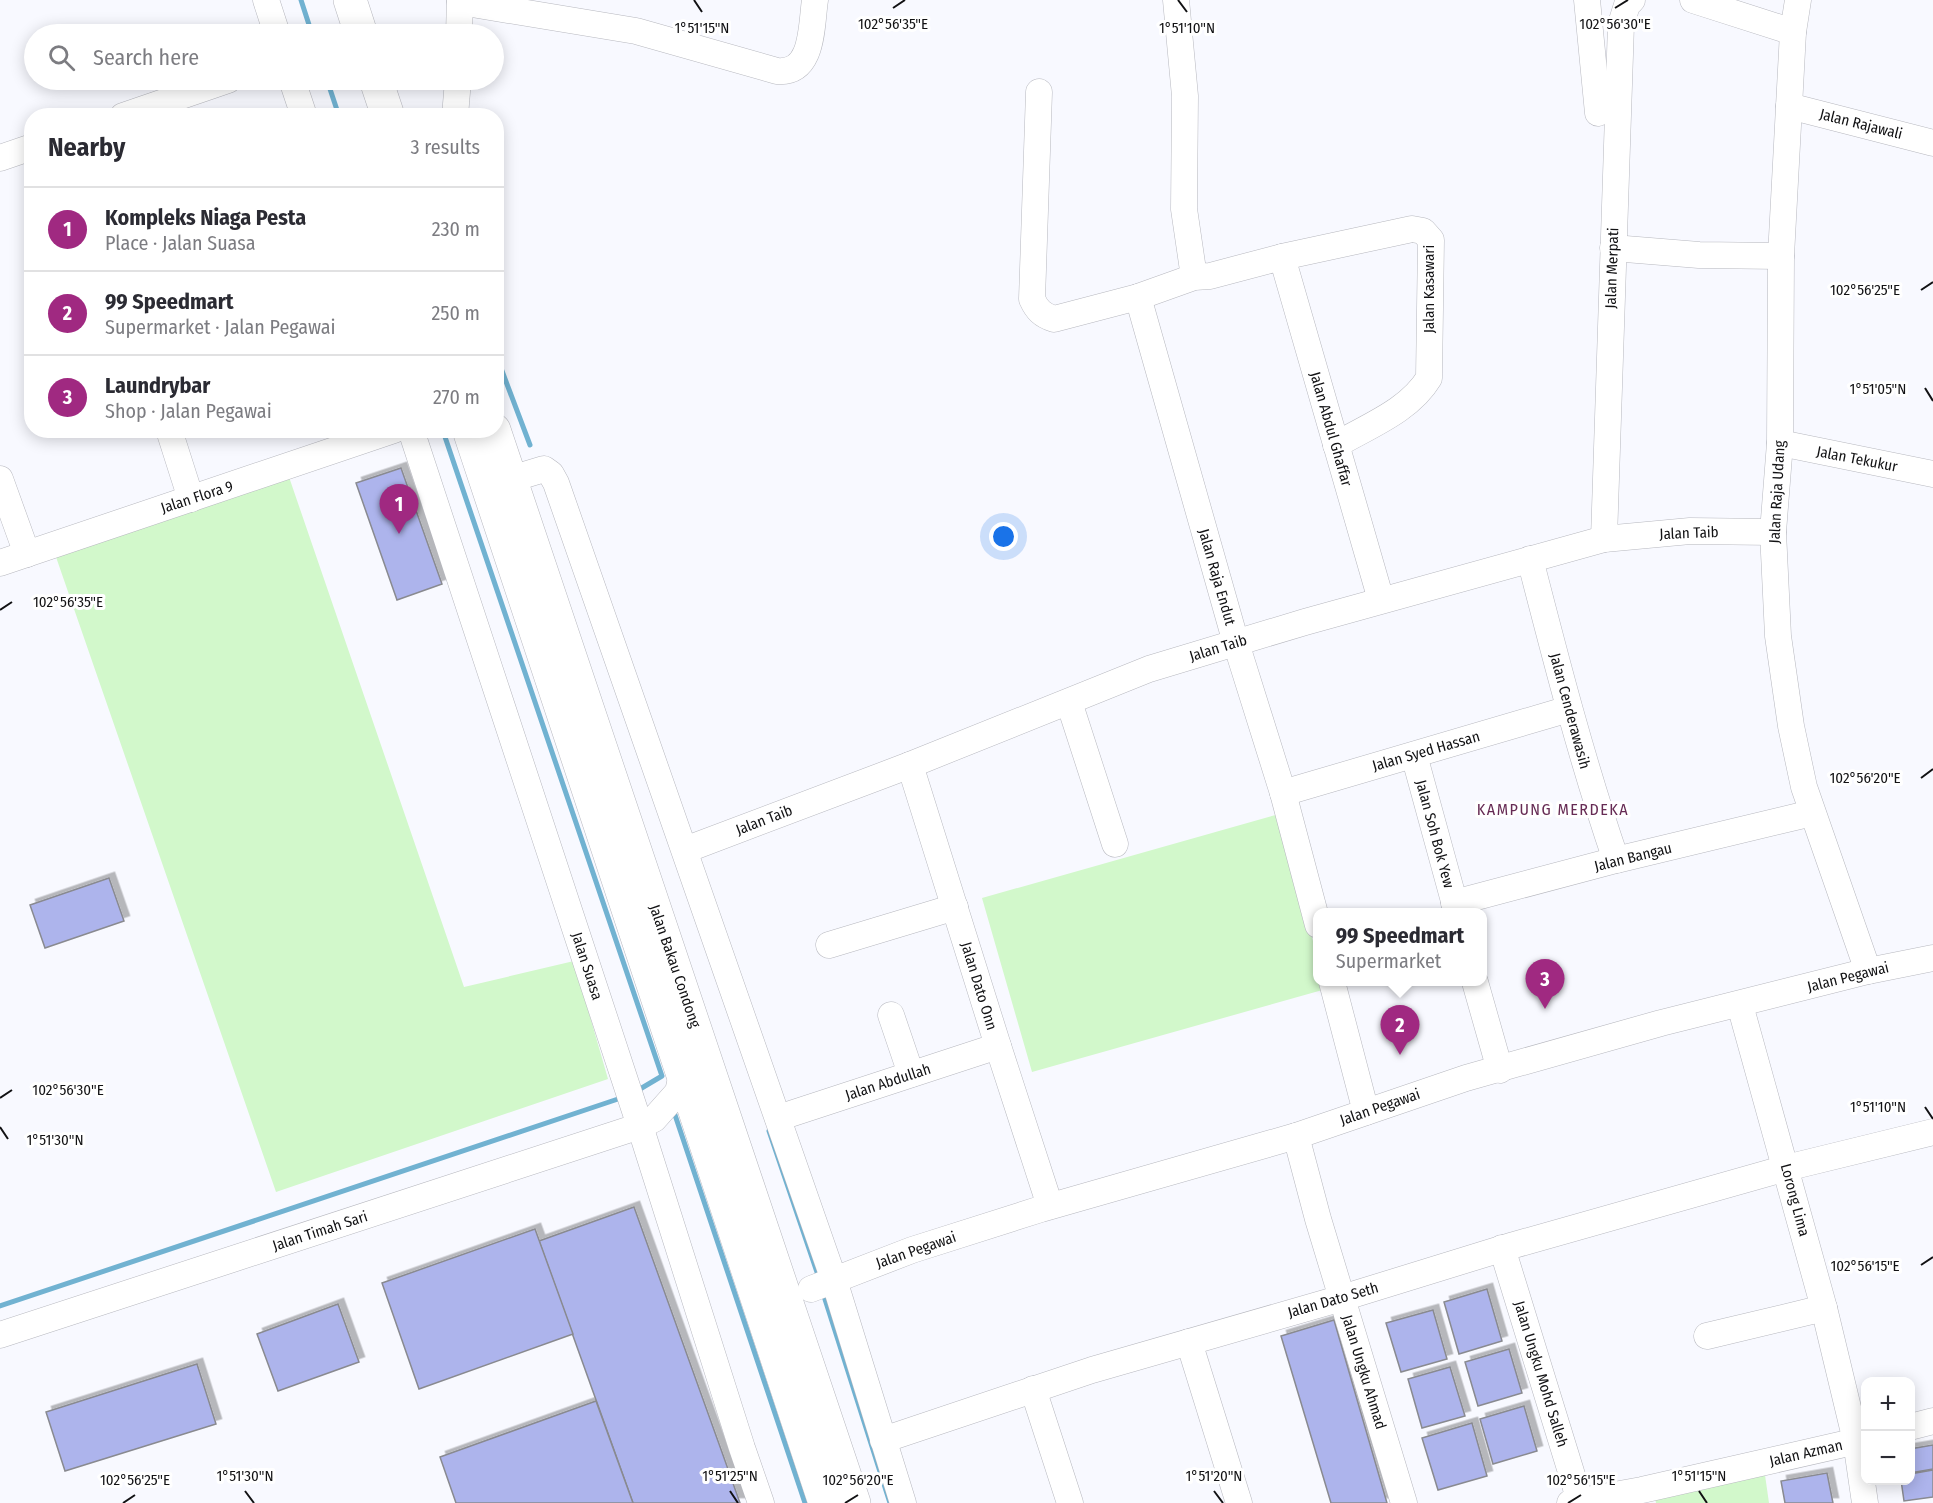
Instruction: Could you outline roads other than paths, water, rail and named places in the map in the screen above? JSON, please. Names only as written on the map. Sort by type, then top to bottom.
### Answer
[{"type":"main road","points":[[326,0],[334,24]]},
{"type":"main road","points":[[350,0],[358,24]]},
{"type":"main road","points":[[355,90],[361,108]]},
{"type":"main road","points":[[379,90],[385,108]]},
{"type":"main road","name":"Jalan Bakau Condong","points":[[472,438],[680,1083],[825,1503]]},
{"type":"main road","name":"Jalan Bakau Condong","points":[[497,438],[854,1503]]},
{"type":"street","points":[[266,0],[274,24]]},
{"type":"street","points":[[459,24],[460,1],[636,31],[777,71],[789,72],[798,66],[808,53],[815,0]]},
{"type":"street","points":[[1587,0],[1598,113]]},
{"type":"street","name":"Jalan Merpati","points":[[1604,539],[1621,24],[1627,5],[1632,0]]},
{"type":"street","points":[[1693,0],[1793,32]]},
{"type":"street","name":"Jalan Raja Udang","points":[[1798,0],[1793,32],[1781,256],[1780,443],[1773,532],[1778,636],[1791,726],[1812,813],[1868,971]]},
{"type":"street","points":[[1170,1],[1185,96],[1184,209],[1194,277]]},
{"type":"street","points":[[146,108],[199,90]]},
{"type":"street","points":[[295,90],[301,108]]},
{"type":"street","points":[[456,108],[457,90]]},
{"type":"street","points":[[1039,92],[1032,299],[1044,316],[1054,319],[1138,297],[1194,277],[1210,276],[1282,257]]},
{"type":"street","name":"Jalan Rajawali","points":[[1789,106],[1933,143]]},
{"type":"street","points":[[0,158],[24,150]]},
{"type":"street","name":"Jalan Kasawari","points":[[1282,257],[1412,229],[1423,231],[1431,240],[1429,378],[1422,389],[1406,405],[1336,445]]},
{"type":"street","points":[[1612,248],[1699,255],[1781,256]]},
{"type":"street","name":"Jalan Abdul Ghaffar","points":[[1282,257],[1381,600]]},
{"type":"street","name":"Jalan Raja Endut","points":[[1138,297],[1236,643],[1283,793],[1313,909]]},
{"type":"street","points":[[171,438],[190,499]]},
{"type":"street","name":"Jalan Flora 9","points":[[0,563],[370,438]]},
{"type":"street","name":"Jalan Suasa","points":[[414,438],[621,1070],[642,1117],[761,1503]]},
{"type":"street","name":"Jalan Tekukur","points":[[1780,443],[1933,474]]},
{"type":"street","points":[[511,479],[544,469],[552,474],[778,1118],[823,1285],[883,1440],[903,1503]]},
{"type":"street","points":[[0,479],[27,554]]},
{"type":"street","name":"Jalan Taib","points":[[685,850],[910,765],[1149,669],[1381,600],[1604,539],[1690,531],[1773,532]]},
{"type":"street","name":"Jalan Cenderawasih","points":[[1530,559],[1569,709],[1595,799],[1616,860]]},
{"type":"street","points":[[1070,702],[1115,844]]},
{"type":"street","name":"Jalan Syed Hassan","points":[[1283,793],[1569,709]]},
{"type":"street","name":"Jalan Soh Bok Yew","points":[[1414,755],[1456,908]]},
{"type":"street","name":"Jalan Dato Onn","points":[[910,765],[1050,1206]]},
{"type":"street","name":"Jalan Bangau","points":[[1456,908],[1616,860],[1812,813]]},
{"type":"street","points":[[829,945],[955,907]]},
{"type":"street","name":"Jalan Pegawai","points":[[823,1285],[912,1250],[1050,1206],[1296,1136],[1466,1078],[1661,1023],[1868,971],[1933,958]]},
{"type":"street","points":[[1333,986],[1366,1112]]},
{"type":"street","points":[[1476,986],[1500,1070]]},
{"type":"street","name":"Lorong Lima","points":[[1740,1005],[1861,1440]]},
{"type":"street","points":[[891,1015],[911,1074]]},
{"type":"street","name":"Jalan Abdullah","points":[[778,1118],[998,1046]]},
{"type":"street","points":[[642,1117],[680,1083]]},
{"type":"street","name":"Jalan Timah Sari","points":[[0,1335],[642,1117]]},
{"type":"street","name":"Jalan Dato Seth","points":[[883,1440],[1033,1389],[1342,1298],[1502,1248],[1786,1168],[1933,1132]]},
{"type":"street","name":"Jalan Ungku Ahmad","points":[[1296,1136],[1404,1503]]},
{"type":"street","points":[[765,1238],[780,1258],[823,1285]]},
{"type":"street","name":"Jalan Ungku Mohd Salleh","points":[[1502,1248],[1575,1502]]},
{"type":"street","points":[[800,1339],[805,1306],[823,1285]]},
{"type":"street","points":[[1707,1336],[1824,1308]]},
{"type":"street","points":[[1189,1342],[1239,1503]]},
{"type":"street","points":[[1033,1389],[1070,1503]]},
{"type":"street","points":[[1915,1425],[1933,1421]]},
{"type":"street","name":"Jalan Azman","points":[[1575,1502],[1643,1497],[1861,1440]]},
{"type":"street","name":"Lorong Lima","points":[[1865,1485],[1866,1503]]},
{"type":"waterway","points":[[301,0],[309,24]]},
{"type":"waterway","points":[[330,90],[336,108]]},
{"type":"waterway","points":[[504,376],[530,445]]},
{"type":"waterway","points":[[445,438],[662,1076],[635,1092]]},
{"type":"waterway","points":[[0,1306],[624,1097]]},
{"type":"waterway","points":[[673,1109],[805,1503]]},
{"type":"waterway","points":[[769,1131],[819,1278]]},
{"type":"waterway","points":[[823,1293],[890,1503]]},
{"type":"place","name":"Kompleks Niaga Pesta","points":[[399,534]]},
{"type":"place","name":"Laundrybar","points":[[1545,1009]]},
{"type":"place","name":"99 Speedmart","points":[[1400,1055]]},
{"type":"district","name":"KAMPUNG MERDEKA","points":[[1553,809]]}]
